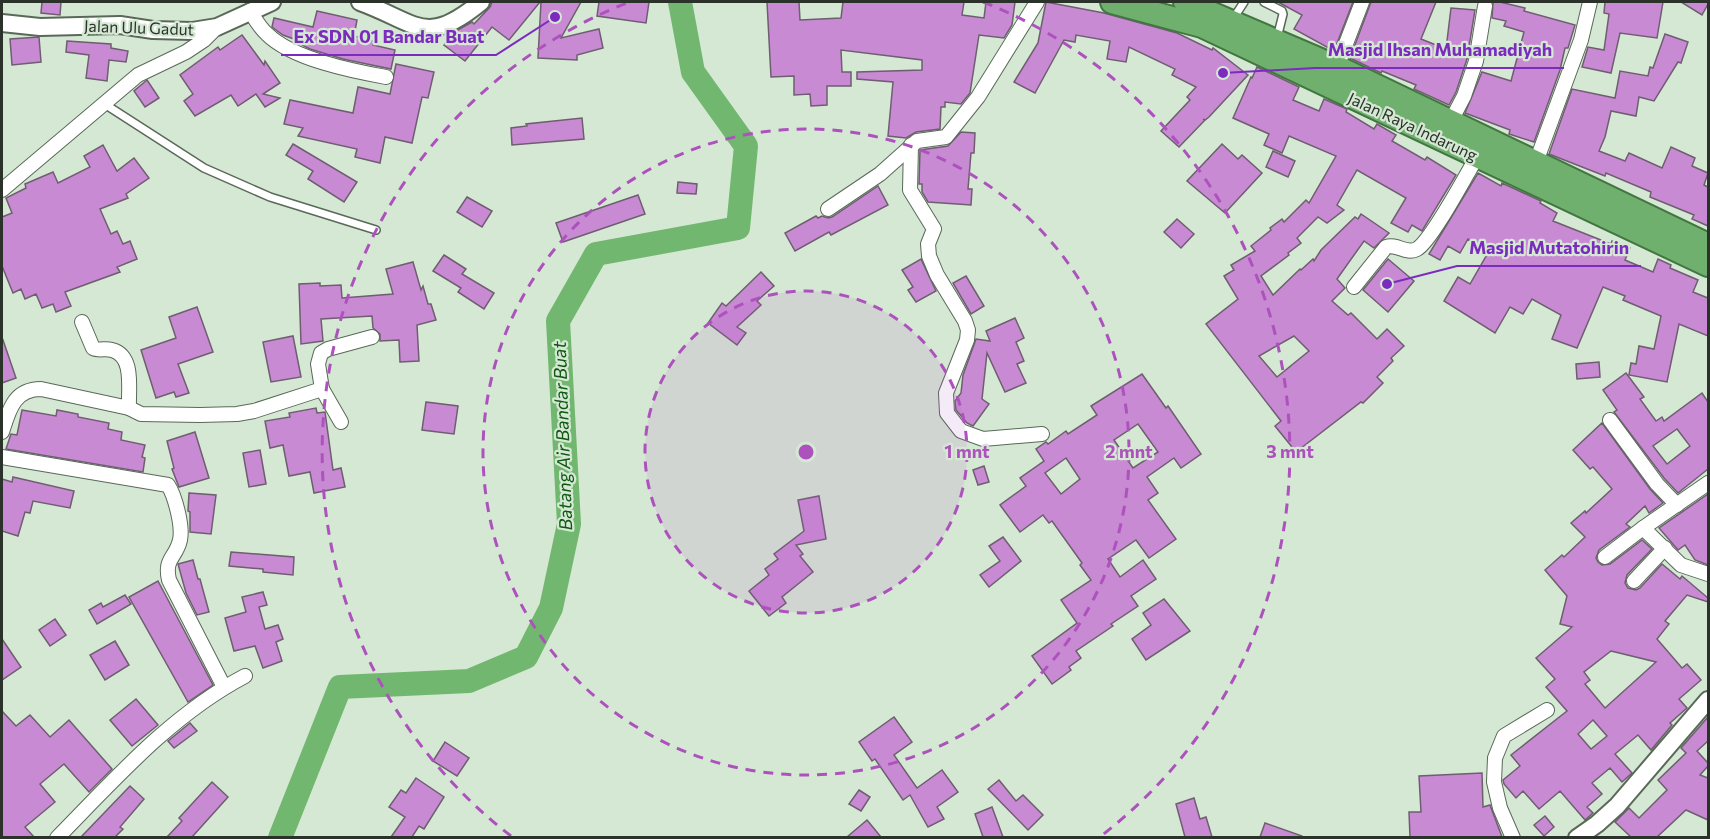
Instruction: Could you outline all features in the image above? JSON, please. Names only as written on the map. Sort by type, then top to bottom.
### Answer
[{"type":"highway","name":"Jalan Raya Indarung","points":[[1112,2],[1202,26],[1708,265]]},
{"type":"highway","name":"Jalan Raya Indarung","points":[[1185,2],[1337,67],[1708,245]]},
{"type":"street","name":"Jalan Ulu Gadut","points":[[2,23],[40,27],[120,25],[153,30],[192,31],[217,27],[272,2]]},
{"type":"street","points":[[360,2],[412,25],[431,28],[453,23],[481,2]]},
{"type":"street","points":[[828,209],[879,174],[911,145],[924,139],[946,137],[978,97],[1037,2]]},
{"type":"street","points":[[1337,67],[1362,2]]},
{"type":"street","points":[[1536,162],[1581,40],[1590,2]]},
{"type":"street","points":[[1451,121],[1464,96],[1476,61],[1485,6]]},
{"type":"street","points":[[250,11],[267,35],[294,52],[354,71],[386,76]]},
{"type":"street","points":[[2,190],[138,75],[186,52],[204,40],[217,27]]},
{"type":"street","points":[[911,145],[910,190],[934,229],[928,244],[929,256],[968,330],[967,340],[946,393],[947,412],[961,431],[983,439],[1042,434]]},
{"type":"street","points":[[1354,287],[1386,247],[1393,245],[1407,251],[1419,248],[1432,233],[1477,157]]},
{"type":"street","points":[[82,322],[93,348],[113,350],[126,361],[129,408]]},
{"type":"street","points":[[341,422],[322,389],[318,364],[321,353],[372,337]]},
{"type":"street","points":[[2,432],[11,405],[30,389],[41,388],[129,408],[141,414],[206,415],[254,411],[322,389]]},
{"type":"street","points":[[1610,420],[1657,484],[1677,505]]},
{"type":"street","points":[[2,457],[168,485],[173,493],[180,529],[180,540],[167,565],[169,580],[224,687]]},
{"type":"street","points":[[1605,557],[1708,483]]},
{"type":"street","points":[[1643,528],[1681,565],[1708,574]]},
{"type":"street","points":[[1634,581],[1665,548]]},
{"type":"street","points":[[57,837],[172,725],[224,687],[245,676]]},
{"type":"street","points":[[1577,837],[1597,824],[1617,806],[1708,700]]},
{"type":"street","points":[[1513,837],[1500,808],[1494,782],[1495,758],[1504,736],[1546,710]]},
{"type":"lane","points":[[1231,21],[1244,2]]},
{"type":"lane","points":[[1264,2],[1282,11],[1283,14],[1276,41]]},
{"type":"lane","points":[[104,103],[204,168],[270,197],[376,230]]},
{"type":"building","points":[[42,2],[61,2],[60,15],[41,13]]},
{"type":"building","points":[[492,2],[540,2],[509,40],[492,27],[465,61],[444,45],[454,32],[472,22],[474,24]]},
{"type":"building","points":[[541,2],[581,2],[561,38],[599,29],[603,48],[577,55],[577,60],[538,58]]},
{"type":"building","points":[[599,2],[649,2],[646,23],[597,16]]},
{"type":"building","points":[[767,2],[799,2],[800,20],[841,18],[843,2],[964,2],[962,15],[984,18],[986,2],[1015,2],[1012,25],[1004,38],[979,35],[970,93],[961,104],[945,102],[945,107],[941,107],[940,129],[916,132],[906,138],[888,136],[893,82],[857,79],[857,72],[922,70],[922,60],[841,50],[842,72],[851,72],[851,86],[827,86],[827,105],[811,106],[810,94],[794,95],[794,76],[771,77]]},
{"type":"building","points":[[1046,2],[1104,13],[1177,33],[1212,50],[1213,48],[1248,75],[1179,147],[1161,131],[1190,100],[1187,97],[1196,87],[1172,75],[1175,69],[1129,47],[1126,62],[1107,59],[1110,41],[1076,35],[1075,42],[1064,40],[1035,93],[1014,82],[1038,43]]},
{"type":"building","points":[[1278,2],[1353,2],[1334,51],[1294,29],[1302,15]]},
{"type":"building","points":[[1371,2],[1436,2],[1421,39],[1446,49],[1451,8],[1475,10],[1467,59],[1449,105],[1414,89],[1416,85],[1382,71],[1381,73],[1350,58]]},
{"type":"building","points":[[1493,2],[1525,8],[1524,11],[1575,25],[1568,48],[1565,48],[1560,70],[1534,142],[1509,134],[1510,130],[1465,113],[1482,72],[1511,81],[1524,32],[1504,26],[1506,21],[1492,18]]},
{"type":"building","points":[[1605,2],[1663,2],[1657,38],[1620,33],[1611,73],[1582,67],[1588,47],[1604,50],[1609,14],[1604,13]]},
{"type":"building","points":[[1681,2],[1708,2],[1708,4],[1702,15]]},
{"type":"building","points":[[317,11],[357,20],[354,36],[374,41],[373,45],[395,50],[391,69],[310,49],[272,27],[274,18],[313,27]]},
{"type":"building","points":[[1665,34],[1688,42],[1681,63],[1678,62],[1654,101],[1639,97],[1636,116],[1611,111],[1599,151],[1625,161],[1629,153],[1662,168],[1671,147],[1695,158],[1692,166],[1708,173],[1704,185],[1708,187],[1708,226],[1692,219],[1694,215],[1650,197],[1651,192],[1606,173],[1605,176],[1549,154],[1572,89],[1615,98],[1620,71],[1648,76]]},
{"type":"building","points":[[242,35],[264,65],[265,61],[280,83],[263,94],[280,98],[265,107],[256,94],[238,106],[231,95],[195,116],[184,101],[193,94],[180,75],[218,47],[220,50]]},
{"type":"building","points":[[39,37],[41,62],[12,65],[10,39]]},
{"type":"building","points":[[67,41],[111,44],[111,48],[128,51],[126,62],[109,60],[107,81],[86,78],[89,55],[66,52]]},
{"type":"building","points":[[396,64],[434,72],[428,98],[422,97],[412,143],[385,137],[380,163],[355,157],[357,149],[298,136],[303,128],[284,124],[290,100],[353,113],[358,87],[390,94]]},
{"type":"building","points":[[1257,67],[1299,87],[1293,100],[1319,111],[1324,99],[1347,109],[1346,112],[1374,129],[1377,124],[1396,135],[1392,141],[1425,160],[1427,157],[1456,175],[1422,231],[1412,225],[1408,232],[1391,223],[1406,198],[1357,170],[1337,205],[1344,210],[1327,223],[1318,217],[1297,238],[1301,243],[1261,276],[1273,295],[1300,269],[1313,259],[1314,261],[1321,250],[1361,214],[1389,233],[1374,248],[1364,241],[1337,279],[1345,288],[1332,301],[1348,315],[1351,313],[1377,339],[1387,329],[1404,346],[1391,358],[1393,361],[1377,377],[1383,383],[1363,403],[1361,402],[1296,452],[1275,426],[1281,421],[1206,324],[1238,299],[1224,276],[1234,270],[1231,265],[1255,251],[1251,246],[1271,230],[1270,228],[1282,219],[1284,222],[1306,200],[1309,203],[1336,156],[1289,136],[1282,153],[1264,145],[1269,134],[1233,118]],"holes":[[[1294,336],[1309,351],[1277,377],[1259,356]]]},
{"type":"building","points":[[147,80],[159,98],[145,107],[134,91]]},
{"type":"building","points":[[582,118],[584,139],[512,145],[511,128],[527,126],[526,124]]},
{"type":"building","points":[[961,132],[975,133],[968,189],[972,189],[971,205],[928,202],[922,192],[922,184],[919,184],[920,150],[948,146]]},
{"type":"building","points":[[293,144],[357,182],[344,202],[308,179],[313,171],[286,155]]},
{"type":"building","points":[[1222,144],[1238,159],[1242,155],[1262,173],[1225,213],[1187,181]]},
{"type":"building","points":[[103,145],[117,171],[134,158],[149,178],[126,194],[128,198],[100,209],[111,234],[117,231],[123,244],[130,241],[137,259],[117,267],[120,272],[65,292],[71,306],[56,312],[53,304],[42,308],[36,294],[25,299],[21,289],[13,293],[2,266],[2,217],[12,213],[6,198],[26,188],[25,184],[53,172],[58,183],[90,167],[84,156]]},
{"type":"building","points":[[1273,151],[1295,161],[1288,177],[1266,167]]},
{"type":"building","points":[[1478,173],[1501,186],[1502,183],[1541,201],[1540,203],[1557,213],[1553,221],[1611,244],[1612,241],[1630,248],[1625,260],[1653,272],[1658,259],[1671,265],[1670,268],[1698,280],[1693,292],[1708,298],[1708,336],[1679,324],[1667,382],[1629,375],[1631,363],[1636,364],[1639,346],[1654,349],[1661,316],[1623,300],[1625,296],[1603,287],[1577,348],[1552,339],[1561,315],[1532,299],[1523,314],[1510,307],[1495,333],[1444,301],[1458,277],[1470,284],[1489,251],[1468,239],[1460,253],[1448,246],[1440,260],[1429,254]]},
{"type":"building","points":[[678,182],[697,184],[696,194],[677,193]]},
{"type":"building","points":[[878,186],[888,205],[831,235],[829,232],[795,251],[785,233],[816,216],[818,218],[832,217]]},
{"type":"building","points":[[638,195],[645,214],[563,242],[556,223]]},
{"type":"building","points":[[467,197],[492,211],[482,227],[457,212]]},
{"type":"building","points":[[1177,219],[1194,234],[1181,248],[1164,232]]},
{"type":"building","points":[[444,255],[466,269],[462,274],[494,293],[484,309],[458,292],[461,288],[433,271]]},
{"type":"building","points":[[921,259],[936,291],[916,302],[908,290],[913,287],[902,270]]},
{"type":"building","points":[[1388,259],[1414,281],[1388,312],[1363,290]]},
{"type":"building","points":[[413,262],[421,290],[423,286],[436,320],[417,325],[419,361],[400,362],[399,340],[380,341],[380,334],[373,328],[372,316],[321,319],[323,341],[301,344],[299,284],[341,285],[342,298],[393,294],[386,269]]},
{"type":"building","points":[[761,272],[774,286],[757,301],[761,305],[737,327],[746,333],[737,345],[708,323],[722,303],[726,306]]},
{"type":"building","points":[[966,276],[984,306],[971,314],[953,283]]},
{"type":"building","points":[[197,307],[213,352],[178,364],[189,393],[176,397],[174,392],[156,398],[141,350],[176,338],[169,317]]},
{"type":"building","points":[[1015,318],[1024,338],[1016,342],[1024,361],[1017,364],[1026,383],[1005,392],[987,353],[982,399],[989,404],[973,426],[967,423],[956,410],[955,401],[961,393],[963,375],[976,339],[990,341],[986,331]]},
{"type":"building","points":[[293,336],[301,377],[271,382],[263,342]]},
{"type":"building","points":[[2,341],[16,378],[2,383]]},
{"type":"building","points":[[1599,362],[1600,377],[1577,379],[1576,364]]},
{"type":"building","points":[[1626,373],[1644,397],[1640,399],[1656,421],[1662,417],[1664,421],[1702,393],[1708,402],[1708,469],[1678,493],[1614,412],[1617,410],[1603,390]],"holes":[[[1677,429],[1690,446],[1667,464],[1653,446]]]},
{"type":"building","points":[[1142,374],[1166,408],[1168,406],[1201,454],[1181,468],[1174,458],[1147,477],[1158,493],[1148,500],[1176,539],[1149,558],[1136,540],[1108,559],[1120,577],[1143,560],[1156,579],[1131,596],[1138,606],[1076,651],[1081,658],[1069,667],[1071,670],[1052,684],[1032,656],[1077,623],[1061,600],[1091,580],[1080,565],[1082,563],[1052,521],[1049,523],[1043,515],[1020,532],[1000,505],[1026,486],[1020,478],[1044,461],[1036,449],[1046,442],[1048,444],[1066,431],[1068,434],[1097,415],[1091,406]],"holes":[[[1138,424],[1158,452],[1133,468],[1114,440]],[[1066,458],[1080,479],[1061,494],[1045,473]]]},
{"type":"building","points":[[426,402],[458,406],[454,434],[422,430]]},
{"type":"building","points":[[316,408],[317,413],[325,412],[333,470],[341,468],[345,487],[314,493],[310,472],[289,476],[283,445],[270,448],[265,421],[290,417],[289,413]]},
{"type":"building","points":[[22,410],[56,416],[57,410],[109,423],[108,429],[122,432],[121,440],[145,445],[142,457],[145,458],[143,472],[6,449],[11,434],[17,435]]},
{"type":"building","points":[[1602,423],[1650,489],[1663,503],[1649,513],[1645,506],[1626,524],[1630,527],[1599,550],[1596,558],[1598,562],[1602,565],[1610,564],[1642,540],[1652,549],[1627,575],[1625,583],[1628,588],[1636,590],[1640,588],[1662,564],[1680,579],[1682,576],[1708,598],[1708,602],[1687,595],[1665,621],[1669,624],[1657,639],[1682,668],[1687,664],[1701,680],[1679,699],[1687,708],[1670,723],[1672,725],[1651,750],[1638,735],[1615,754],[1632,773],[1622,782],[1610,768],[1592,783],[1602,794],[1587,807],[1593,813],[1585,820],[1560,791],[1539,809],[1523,791],[1516,798],[1503,780],[1520,766],[1511,755],[1567,711],[1546,687],[1555,679],[1536,658],[1572,627],[1560,624],[1567,596],[1545,570],[1562,555],[1564,557],[1585,537],[1571,523],[1585,511],[1586,513],[1612,489],[1593,467],[1590,469],[1573,450]],"holes":[[[1611,651],[1656,662],[1605,708],[1585,684],[1590,680],[1584,672]],[[1593,720],[1607,736],[1591,749],[1578,734]]]},
{"type":"building","points":[[195,432],[209,478],[179,487],[172,469],[174,468],[167,441]]},
{"type":"building","points":[[260,450],[266,484],[249,487],[243,453]]},
{"type":"building","points":[[984,466],[989,482],[978,485],[973,470]]},
{"type":"building","points":[[13,477],[74,491],[70,508],[33,501],[30,513],[25,512],[18,536],[2,531],[2,479],[12,482]]},
{"type":"building","points":[[189,493],[216,495],[211,534],[190,532]]},
{"type":"building","points":[[1708,494],[1708,565],[1695,560],[1685,545],[1678,550],[1659,528]]},
{"type":"building","points":[[819,496],[826,539],[796,545],[803,554],[800,556],[813,572],[782,597],[786,603],[769,616],[749,591],[769,575],[765,569],[778,559],[774,554],[804,531],[798,500]]},
{"type":"building","points":[[1003,537],[1021,561],[989,587],[980,575],[1000,561],[989,546]]},
{"type":"building","points":[[231,552],[294,557],[293,575],[229,566]]},
{"type":"building","points":[[193,560],[209,612],[197,615],[186,593],[178,564]]},
{"type":"building","points":[[158,581],[213,685],[188,702],[129,597]]},
{"type":"building","points":[[263,592],[267,605],[259,607],[265,629],[278,625],[283,639],[276,642],[282,661],[263,668],[255,646],[234,651],[225,618],[246,612],[242,597]]},
{"type":"building","points":[[125,595],[131,604],[97,624],[89,610],[101,603],[103,607]]},
{"type":"building","points":[[1164,599],[1190,631],[1146,660],[1132,639],[1151,625],[1143,613]]},
{"type":"building","points":[[55,619],[66,635],[50,646],[39,630]]},
{"type":"building","points":[[2,639],[21,667],[2,680]]},
{"type":"building","points":[[115,641],[129,665],[105,680],[90,655]]},
{"type":"building","points":[[136,699],[158,725],[132,746],[110,720]]},
{"type":"building","points":[[2,711],[16,726],[30,715],[50,737],[69,720],[112,769],[89,792],[64,764],[40,784],[55,802],[25,827],[34,837],[2,837]]},
{"type":"building","points":[[894,717],[912,742],[894,755],[917,788],[942,770],[958,792],[937,807],[944,819],[928,827],[910,795],[903,800],[875,759],[872,761],[859,742]]},
{"type":"building","points":[[1708,717],[1708,741],[1697,751],[1708,763],[1700,775],[1708,778],[1708,820],[1686,810],[1657,837],[1631,837],[1615,822],[1629,808],[1639,818],[1667,790],[1658,780],[1686,753],[1681,748]]},
{"type":"building","points":[[190,723],[197,731],[174,748],[168,741]]},
{"type":"building","points":[[445,742],[469,758],[457,776],[433,761]]},
{"type":"building","points":[[1482,773],[1483,807],[1490,805],[1502,837],[1410,837],[1409,812],[1421,812],[1419,776]]},
{"type":"building","points":[[416,778],[444,797],[424,829],[419,826],[412,837],[391,837],[405,817],[389,807],[401,790],[406,793]]},
{"type":"building","points":[[999,780],[1016,801],[1023,795],[1043,815],[1028,830],[988,789]]},
{"type":"building","points":[[212,782],[228,797],[192,837],[167,837],[182,821],[179,818]]},
{"type":"building","points":[[130,786],[144,799],[120,827],[123,829],[115,837],[81,837]]},
{"type":"building","points":[[859,790],[870,797],[861,811],[849,804]]},
{"type":"building","points":[[1194,798],[1200,819],[1206,817],[1212,837],[1185,837],[1176,804]]},
{"type":"building","points":[[992,807],[1003,837],[983,837],[975,814]]},
{"type":"building","points":[[1545,816],[1554,827],[1544,836],[1534,825]]},
{"type":"building","points":[[867,820],[881,837],[847,837]]},
{"type":"building","points":[[1265,823],[1302,836],[1302,837],[1260,837]]},
{"type":"waterway","name":"Batang Air Bandar Buat","points":[[280,838],[340,687],[469,681],[526,657],[551,608],[569,524],[558,321],[596,254],[738,228],[746,146],[693,72],[680,2]]},
{"type":"place","name":"Ex SDN 01 Bandar Buat","points":[[555,17]]},
{"type":"place","name":"Masjid Ihsan Muhamadiyah","points":[[1223,73]]},
{"type":"place","name":"Masjid Mutatohirin","points":[[1387,284]]}]
